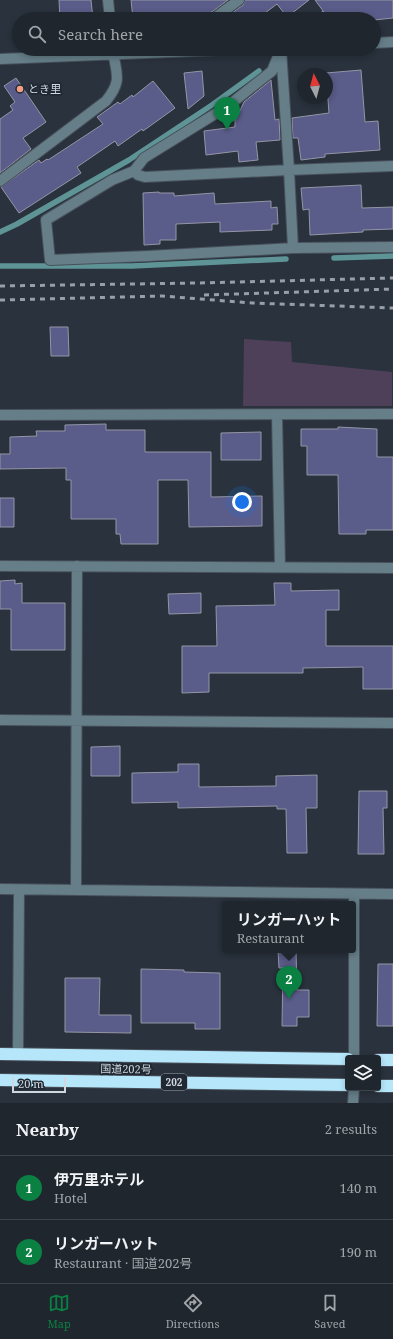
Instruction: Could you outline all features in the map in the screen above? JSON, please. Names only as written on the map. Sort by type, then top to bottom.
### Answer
[{"type":"highway","name":"国道202号","points":[[0,1054],[345,1059]]},
{"type":"highway","points":[[381,1060],[393,1060]]},
{"type":"highway","name":"国道202号","points":[[0,1080],[345,1085]]},
{"type":"highway","points":[[381,1086],[393,1086]]},
{"type":"street","points":[[108,0],[109,12]]},
{"type":"street","points":[[223,12],[239,0]]},
{"type":"street","points":[[381,43],[393,42]]},
{"type":"street","points":[[0,59],[42,56]]},
{"type":"street","points":[[0,181],[106,101],[114,92],[118,78],[114,56]]},
{"type":"street","points":[[278,56],[272,71],[228,106],[144,158],[134,170],[112,180],[46,220],[50,260],[293,248],[393,247]]},
{"type":"street","points":[[281,56],[293,248]]},
{"type":"street","points":[[134,170],[138,176],[145,177],[393,166]]},
{"type":"street","points":[[0,415],[393,414]]},
{"type":"street","points":[[277,415],[280,567]]},
{"type":"street","points":[[0,566],[393,568]]},
{"type":"street","points":[[76,890],[77,566]]},
{"type":"street","points":[[0,720],[393,723]]},
{"type":"street","points":[[0,889],[393,894]]},
{"type":"street","points":[[18,1054],[19,890]]},
{"type":"street","points":[[354,894],[354,901]]},
{"type":"street","points":[[354,953],[354,1055]]},
{"type":"street","points":[[353,1103],[354,1091]]},
{"type":"shaded area","points":[[244,339],[291,342],[292,362],[392,372],[392,406],[243,406]]},
{"type":"building","points":[[59,0],[91,0],[92,12],[60,12]]},
{"type":"building","points":[[131,0],[228,0],[212,12],[132,12]]},
{"type":"building","points":[[245,0],[309,0],[293,12],[283,12],[277,4],[266,12],[234,12],[243,5]]},
{"type":"building","points":[[315,0],[393,0],[393,18],[381,19],[381,12],[324,12]]},
{"type":"building","points":[[361,70],[365,122],[378,121],[380,150],[325,154],[325,157],[301,160],[298,138],[293,138],[292,118],[329,113],[328,104],[333,104],[333,72]]},
{"type":"building","points":[[202,71],[204,96],[188,109],[184,73]]},
{"type":"building","points":[[16,78],[46,122],[23,138],[31,149],[0,173],[0,119],[13,110],[10,106],[15,102],[4,86]]},
{"type":"building","points":[[271,80],[275,120],[279,119],[280,140],[256,142],[258,160],[239,162],[238,151],[206,155],[204,131],[235,127],[235,121],[244,102]]},
{"type":"building","points":[[153,81],[175,108],[143,131],[142,129],[118,146],[115,141],[77,167],[81,173],[19,213],[1,187],[39,160],[41,163],[47,159],[48,160],[103,124],[97,117],[118,102],[120,104],[132,95],[133,97]]},
{"type":"building","points":[[361,185],[362,208],[393,207],[393,229],[310,235],[309,209],[303,210],[301,188]]},
{"type":"building","points":[[143,193],[174,193],[174,196],[214,193],[215,204],[271,201],[271,208],[277,207],[278,224],[272,224],[272,230],[220,232],[220,222],[176,224],[176,240],[160,240],[160,244],[144,245]]},
{"type":"building","points":[[50,327],[68,327],[69,356],[51,356]]},
{"type":"building","points":[[106,424],[106,430],[145,430],[145,452],[211,452],[211,497],[262,496],[262,526],[189,527],[188,480],[158,480],[158,544],[121,544],[120,534],[116,534],[116,519],[71,519],[71,480],[66,480],[66,468],[0,469],[0,454],[10,454],[10,437],[37,436],[36,431],[65,431],[65,425]]},
{"type":"building","points":[[338,427],[377,429],[377,457],[393,457],[393,530],[366,530],[366,534],[339,534],[338,475],[307,475],[307,446],[301,446],[301,429],[338,429]]},
{"type":"building","points":[[261,432],[261,460],[221,460],[221,433]]},
{"type":"building","points":[[0,498],[14,498],[14,527],[0,527]]},
{"type":"building","points":[[15,580],[15,584],[22,583],[22,603],[65,603],[65,650],[11,650],[11,609],[0,609],[0,581]]},
{"type":"building","points":[[274,583],[291,583],[291,591],[339,590],[339,610],[326,610],[326,646],[393,646],[393,689],[363,689],[363,667],[303,668],[303,673],[209,673],[209,692],[182,693],[182,646],[217,646],[216,606],[275,605]]},
{"type":"building","points":[[201,593],[201,613],[169,614],[168,594]]},
{"type":"building","points":[[120,746],[120,776],[91,776],[91,747]]},
{"type":"building","points":[[178,764],[199,764],[199,787],[276,786],[276,776],[317,775],[317,808],[306,808],[307,853],[287,853],[286,809],[277,809],[277,806],[178,808],[178,802],[132,803],[132,773],[178,772]]},
{"type":"building","points":[[359,791],[387,791],[387,808],[383,808],[384,854],[358,854]]},
{"type":"building","points":[[278,953],[296,953],[297,990],[309,990],[309,1017],[297,1017],[297,1026],[282,1026],[283,968],[279,968]]},
{"type":"building","points":[[378,964],[393,964],[393,1026],[377,1026]]},
{"type":"building","points":[[141,969],[220,973],[220,1029],[195,1029],[195,1023],[141,1023]]},
{"type":"building","points":[[65,978],[100,978],[99,1015],[131,1015],[131,1033],[65,1032]]},
{"type":"waterway","points":[[326,12],[342,0]]},
{"type":"waterway","points":[[0,232],[17,224],[129,160],[212,105],[259,71]]},
{"type":"waterway","points":[[334,258],[393,256]]},
{"type":"waterway","points":[[0,266],[132,266],[286,259]]},
{"type":"railway","points":[[0,286],[393,278]]},
{"type":"railway","points":[[204,295],[393,289]]},
{"type":"railway","points":[[0,300],[162,296],[252,303],[393,308]]},
{"type":"place","name":"とき里","points":[[20,89]]},
{"type":"place","name":"伊万里ホテル","points":[[227,130]]},
{"type":"place","name":"リンガーハット","points":[[289,999]]}]
